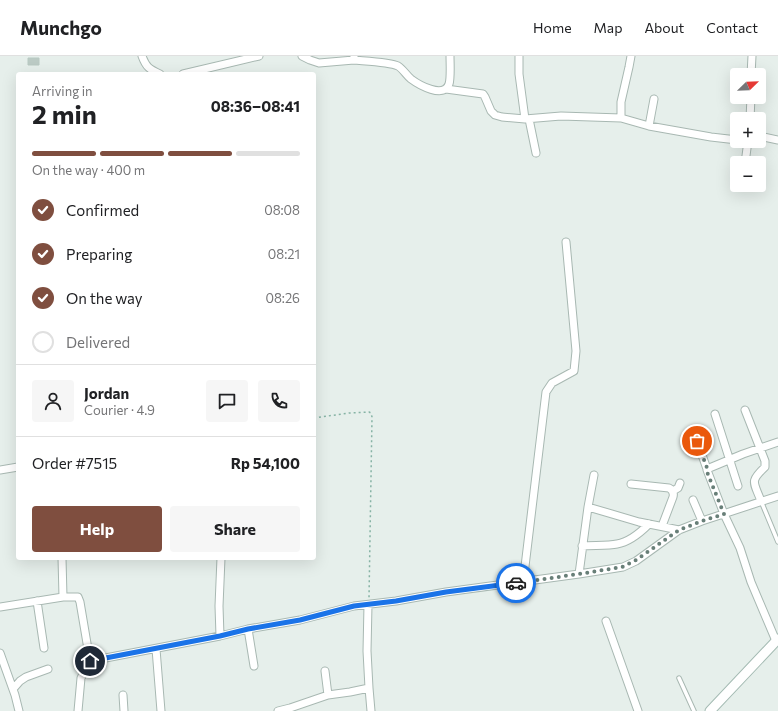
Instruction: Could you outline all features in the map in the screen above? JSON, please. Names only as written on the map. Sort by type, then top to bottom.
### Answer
[{"type":"street","points":[[142,56],[146,66],[155,72]]},
{"type":"street","points":[[191,72],[259,56]]},
{"type":"street","points":[[302,56],[319,63],[354,58],[393,64],[399,66],[413,80],[431,89],[442,91],[446,89],[483,94],[491,111],[495,115],[502,117],[527,119],[561,116],[620,118],[649,126],[730,139]]},
{"type":"street","points":[[446,89],[449,84],[450,56]]},
{"type":"street","points":[[519,56],[519,74],[527,119],[536,153]]},
{"type":"street","points":[[620,118],[621,102],[631,56]]},
{"type":"street","points":[[751,68],[752,56]]},
{"type":"street","points":[[649,126],[654,99]]},
{"type":"street","points":[[766,137],[778,140]]},
{"type":"street","points":[[522,583],[546,392],[552,383],[574,371],[576,351],[566,242]]},
{"type":"street","points":[[745,410],[765,461],[765,467],[754,480],[754,484],[761,501]]},
{"type":"street","points":[[715,414],[738,486]]},
{"type":"street","points":[[697,441],[707,468],[707,472],[740,548],[751,582],[777,640],[710,711]]},
{"type":"street","points":[[707,468],[778,442]]},
{"type":"street","points":[[0,470],[16,467]]},
{"type":"street","points":[[579,574],[582,546],[594,475]]},
{"type":"street","points":[[673,491],[678,488],[680,483]]},
{"type":"street","points":[[631,484],[669,488],[673,491]]},
{"type":"street","points":[[662,526],[673,497],[673,491]]},
{"type":"street","points":[[90,661],[300,620],[354,606],[446,592],[522,583],[622,567],[629,564],[679,530],[778,496]]},
{"type":"street","points":[[693,500],[702,521]]},
{"type":"street","points":[[588,507],[639,522],[679,530]]},
{"type":"street","points":[[582,546],[617,544],[640,533],[649,524]]},
{"type":"street","points":[[62,560],[63,597]]},
{"type":"street","points":[[220,560],[218,606],[220,636]]},
{"type":"street","points":[[0,607],[63,597],[77,597],[79,599],[86,631],[90,661],[81,678],[78,711]]},
{"type":"street","points":[[36,601],[44,648]]},
{"type":"street","points":[[368,605],[367,651],[371,711]]},
{"type":"street","points":[[606,621],[638,711]]},
{"type":"street","points":[[248,629],[254,666]]},
{"type":"street","points":[[156,649],[162,711]]},
{"type":"street","points":[[0,653],[19,711]]},
{"type":"street","points":[[10,682],[20,681],[48,668]]},
{"type":"street","points":[[325,671],[328,695]]},
{"type":"street","points":[[278,711],[328,695],[369,688]]},
{"type":"street","points":[[123,695],[124,711]]},
{"type":"lane","points":[[761,501],[778,542]]},
{"type":"lane","points":[[679,678],[694,711]]},
{"type":"path","points":[[316,418],[349,413],[371,413],[368,605]]},
{"type":"building","points":[[28,58],[39,58],[39,65],[28,65]]},
{"type":"way so far","points":[[516,583],[622,567],[636,560],[679,530],[724,514],[707,472],[707,468],[697,441]]},
{"type":"route","points":[[90,661],[300,620],[354,606],[516,583]]}]
